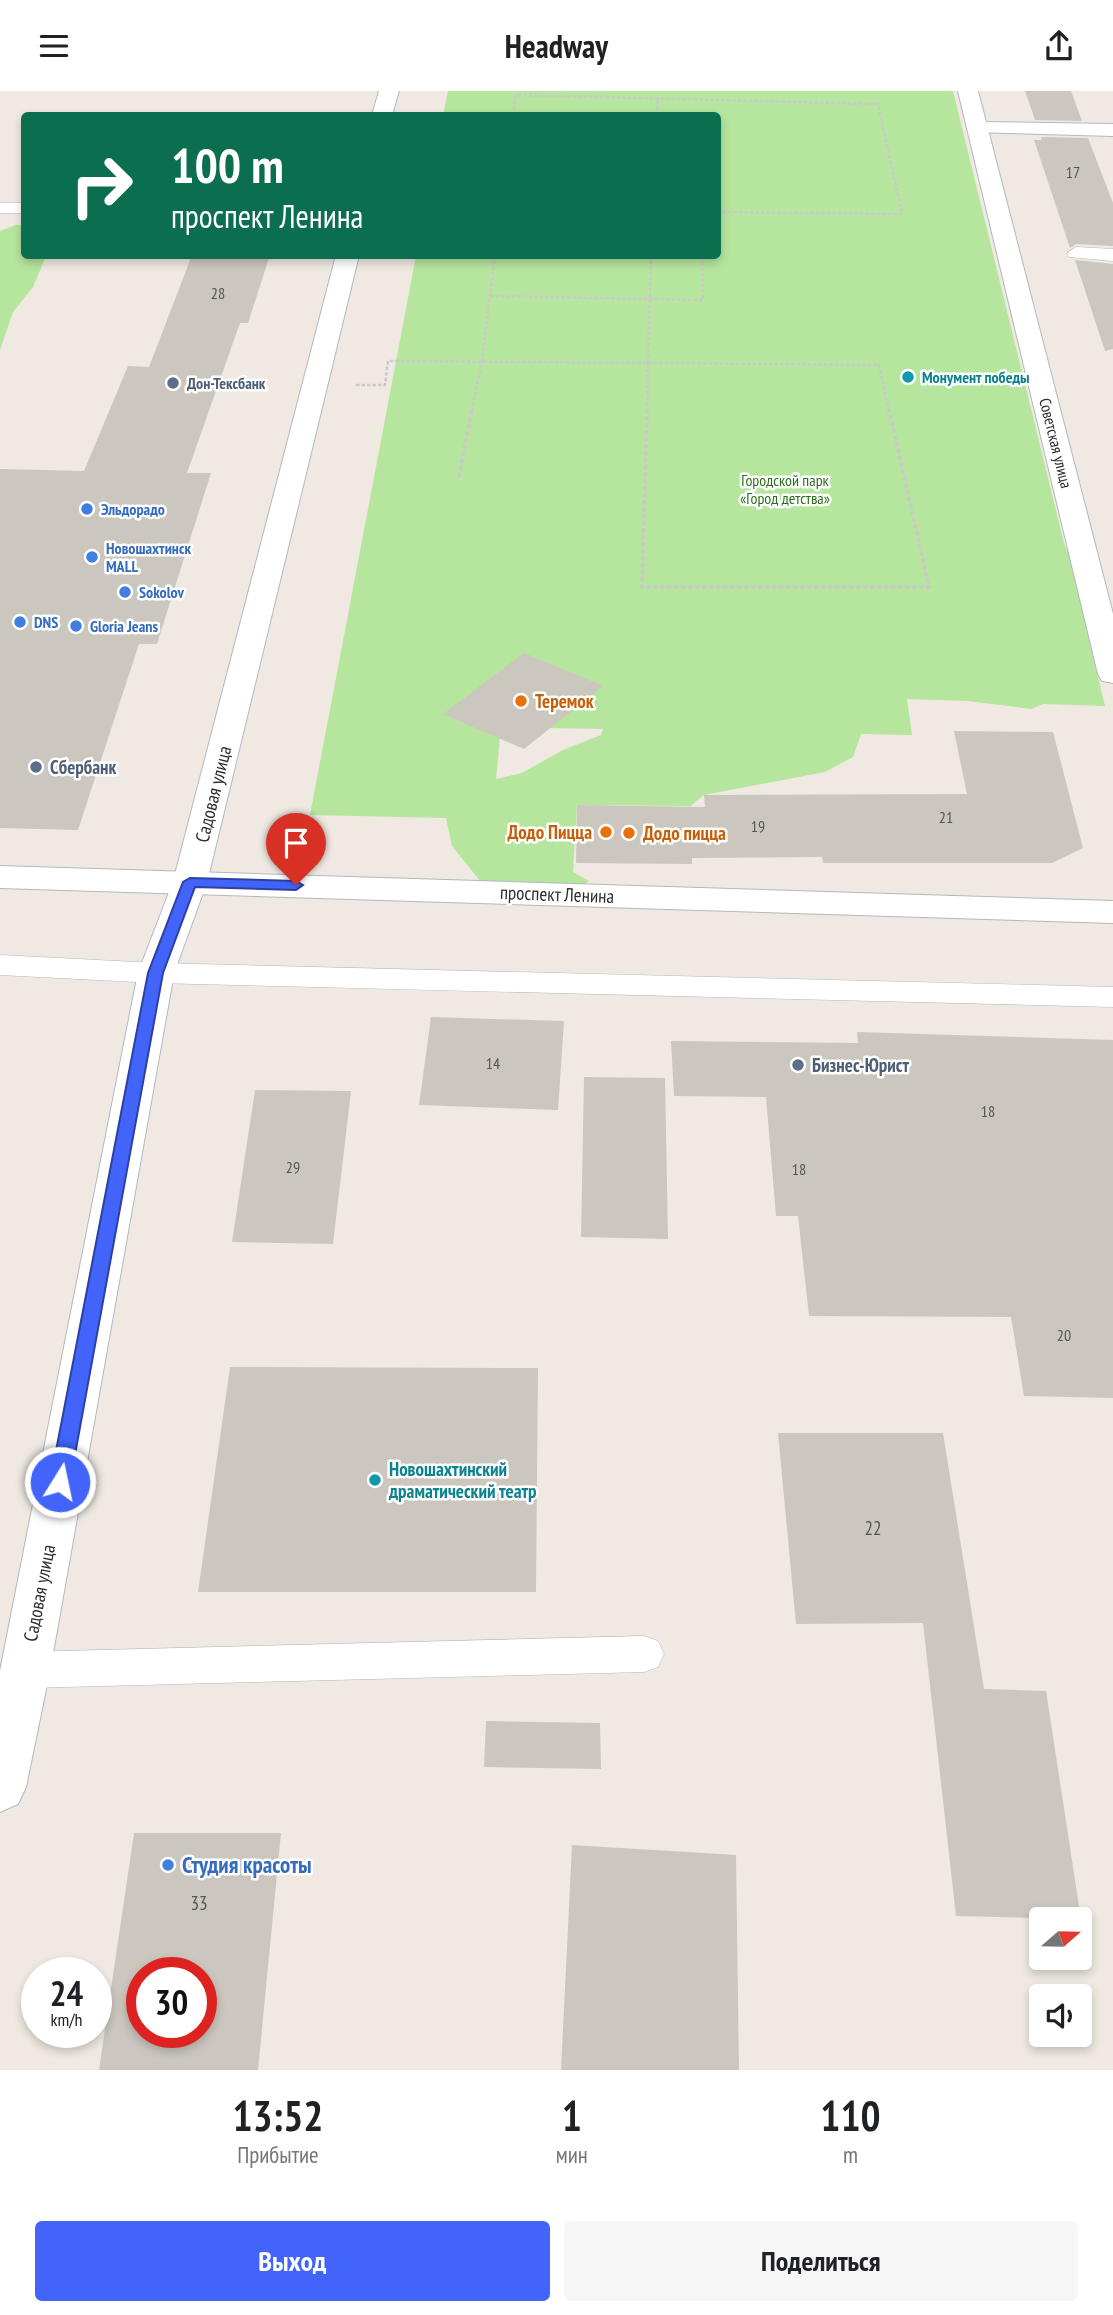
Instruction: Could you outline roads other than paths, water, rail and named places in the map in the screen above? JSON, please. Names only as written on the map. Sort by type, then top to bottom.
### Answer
[{"type":"street","points":[[384,112],[389,91]]},
{"type":"street","name":"Советская улица","points":[[968,91],[1113,674]]},
{"type":"street","points":[[978,128],[1113,130]]},
{"type":"street","name":"Садовая улица","points":[[0,1787],[25,1670],[156,973],[190,882],[347,259]]},
{"type":"street","name":"проспект Ленина","points":[[0,877],[1113,912]]},
{"type":"lane","points":[[0,208],[21,208]]},
{"type":"lane","points":[[1076,253],[1113,255]]},
{"type":"lane","points":[[0,965],[156,973],[1113,997]]},
{"type":"lane","points":[[25,1670],[644,1654]]},
{"type":"place","name":"Монумент победы","points":[[908,377]]},
{"type":"place","name":"Дон-Тексбанк","points":[[173,383]]},
{"type":"place","name":"Эльдорадо","points":[[87,509]]},
{"type":"place","name":"Новошахтинск MALL","points":[[92,557]]},
{"type":"place","name":"Sokolov","points":[[125,592]]},
{"type":"place","name":"DNS","points":[[20,622]]},
{"type":"place","name":"Gloria Jeans","points":[[76,626]]},
{"type":"place","name":"Теремок","points":[[521,701]]},
{"type":"place","name":"Сбербанк","points":[[36,767]]},
{"type":"place","name":"Додо Пицца","points":[[606,832]]},
{"type":"place","name":"Додо пицца","points":[[629,833]]},
{"type":"place","name":"Бизнес-Юрист","points":[[798,1065]]},
{"type":"place","name":"Новошахтинский драматический театр","points":[[375,1480]]},
{"type":"place","name":"Студия красоты","points":[[168,1865]]},
{"type":"park label","name":"Городской парк «Город детства»","points":[[785,489]]}]
